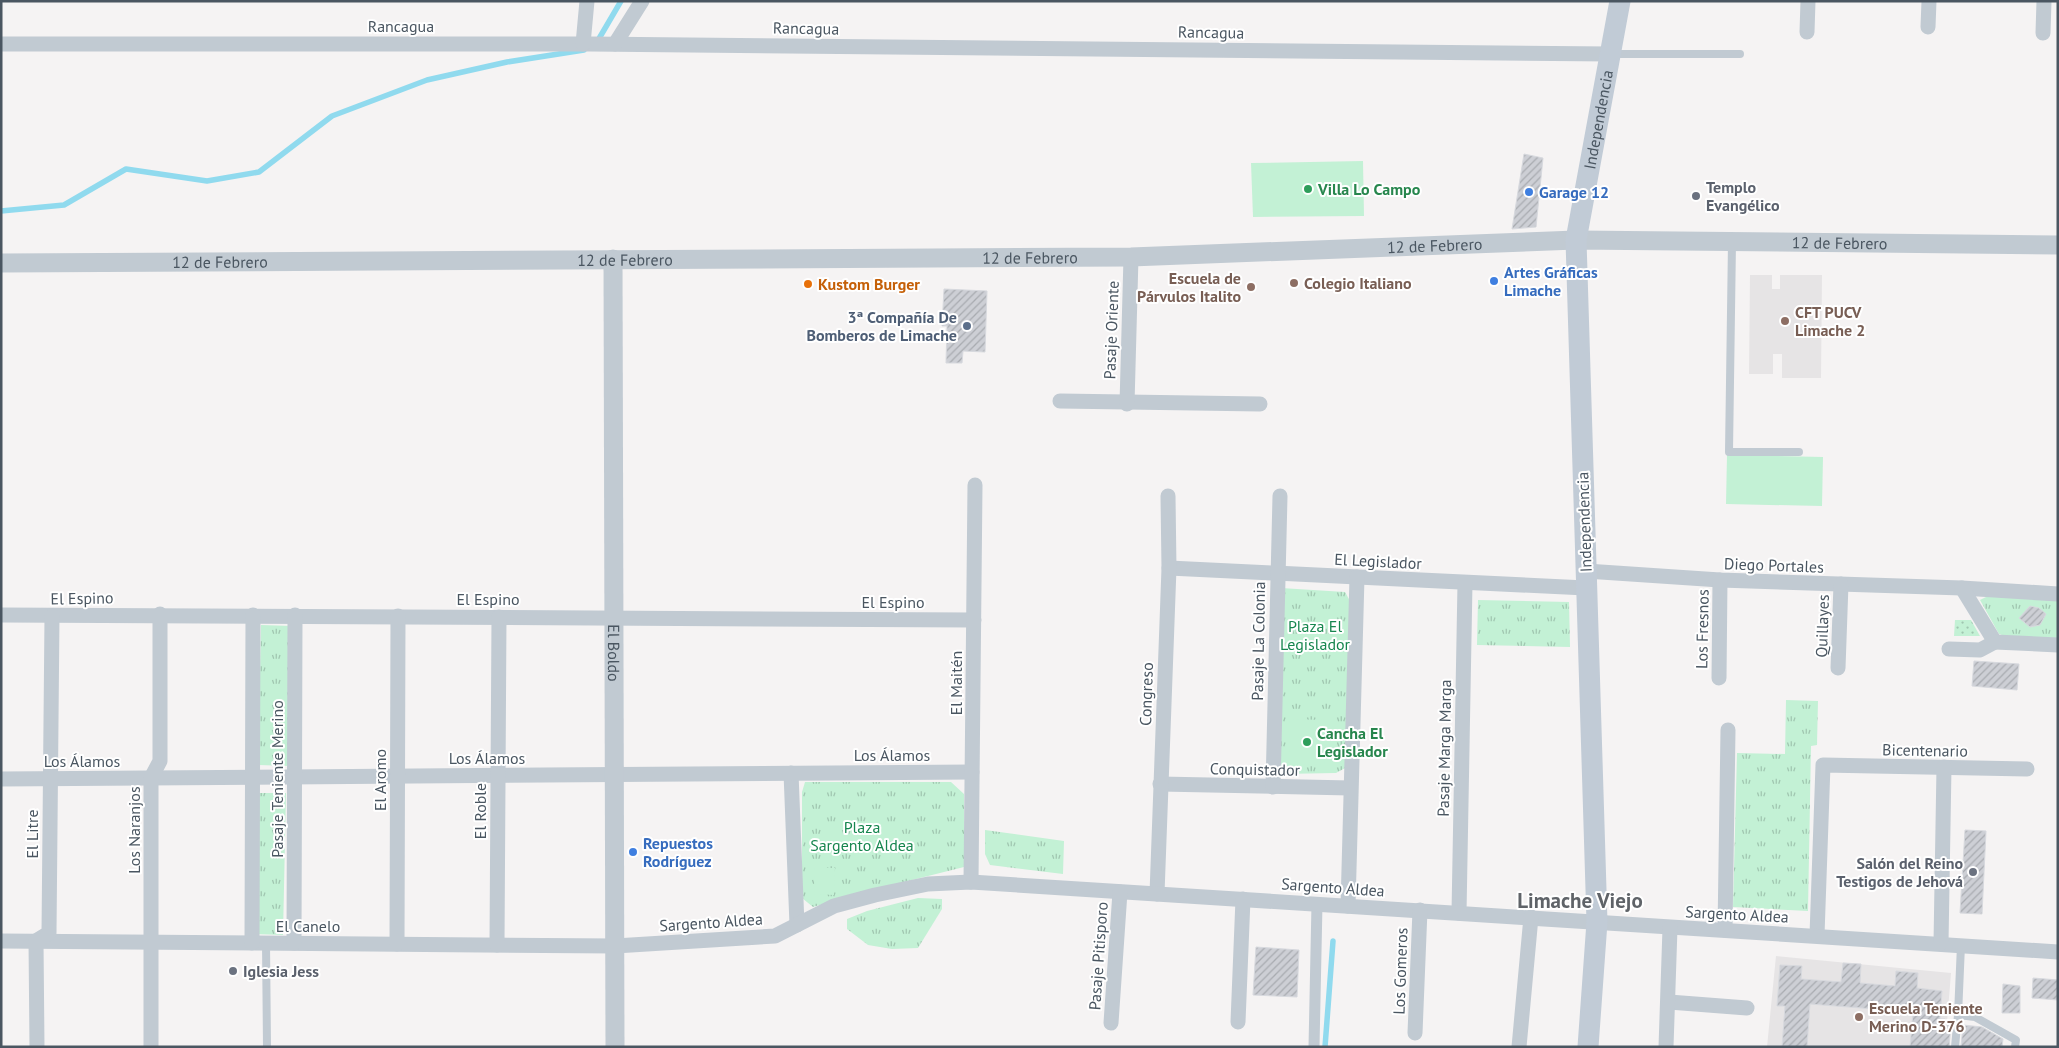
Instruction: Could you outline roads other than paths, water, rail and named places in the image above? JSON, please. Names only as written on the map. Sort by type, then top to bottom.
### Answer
[{"type":"main road","name":"Independencia","points":[[1588,1047],[1597,922],[1576,240],[1620,1]]},
{"type":"street","points":[[587,1],[598,44],[642,1]]},
{"type":"street","points":[[1807,32],[1808,1]]},
{"type":"street","points":[[1928,27],[1929,1]]},
{"type":"street","points":[[2044,1],[2044,33]]},
{"type":"street","name":"Rancagua","points":[[1,44],[598,44],[1610,54]]},
{"type":"street","name":"12 de Febrero","points":[[1,263],[1131,257],[1576,240],[2058,245]]},
{"type":"street","name":"Pasaje Oriente","points":[[1127,404],[1131,257]]},
{"type":"street","name":"El Boldo","points":[[613,259],[615,1047]]},
{"type":"street","name":"Pasaje Oriente","points":[[1060,401],[1127,404],[1260,404]]},
{"type":"street","name":"El Maitén","points":[[971,882],[975,485]]},
{"type":"street","name":"Congreso","points":[[1157,894],[1169,568],[1168,496]]},
{"type":"street","name":"Pasaje La Colonia","points":[[1273,787],[1280,496]]},
{"type":"street","name":"El Legislador","points":[[1169,568],[1465,583],[1586,579]]},
{"type":"street","points":[[1348,906],[1350,788],[1358,577]]},
{"type":"street","name":"Diego Portales","points":[[1586,579],[1720,580],[1962,588],[2058,594]]},
{"type":"street","name":"Los Fresnos","points":[[1719,678],[1720,580]]},
{"type":"street","name":"Pasaje Marga Marga","points":[[1459,913],[1465,583]]},
{"type":"street","name":"Quillayes","points":[[1838,668],[1841,584]]},
{"type":"street","points":[[1962,588],[1995,642]]},
{"type":"street","name":"El Espino","points":[[1,615],[160,614],[974,620]]},
{"type":"street","name":"Los Naranjos","points":[[150,1047],[151,778],[160,761],[160,614]]},
{"type":"street","name":"Pasaje Teniente Merino","points":[[253,615],[252,777],[259,943]]},
{"type":"street","name":"El Litre","points":[[36,941],[49,932],[52,616]]},
{"type":"street","name":"Pasaje Teniente Merino","points":[[294,943],[295,616]]},
{"type":"street","name":"El Aromo","points":[[397,944],[398,616]]},
{"type":"street","name":"El Roble","points":[[497,945],[498,617]]},
{"type":"street","points":[[1949,650],[1980,650],[1995,642],[2058,645]]},
{"type":"street","points":[[1726,930],[1728,730]]},
{"type":"street","name":"Bicentenario","points":[[1817,935],[1824,765],[2027,769]]},
{"type":"street","points":[[1941,943],[1944,767]]},
{"type":"street","name":"Los Álamos","points":[[1,779],[972,772]]},
{"type":"street","points":[[791,773],[797,925]]},
{"type":"street","name":"Conquistador","points":[[1160,784],[1350,788]]},
{"type":"street","name":"Sargento Aldea","points":[[615,946],[775,936],[834,906],[928,884],[971,882],[2058,952]]},
{"type":"street","name":"Pasaje Pitisporo","points":[[1111,1023],[1120,892]]},
{"type":"street","points":[[1238,1022],[1243,899]]},
{"type":"street","points":[[1314,1047],[1317,904]]},
{"type":"street","name":"Los Gomeros","points":[[1415,1033],[1420,910]]},
{"type":"street","points":[[1519,1047],[1531,918]]},
{"type":"street","points":[[1666,1047],[1670,928]]},
{"type":"street","name":"El Canelo","points":[[1,941],[615,946]]},
{"type":"street","points":[[36,941],[37,1047]]},
{"type":"street","points":[[1669,1002],[1747,1008]]},
{"type":"lane","points":[[1610,54],[1740,54]]},
{"type":"lane","points":[[1732,242],[1729,452],[1799,452]]},
{"type":"lane","points":[[259,943],[267,1047]]},
{"type":"lane","points":[[1956,1047],[1961,945]]},
{"type":"lane","points":[[1958,1015],[1975,1017],[2016,1040],[2015,1047]]},
{"type":"waterway","points":[[597,42],[621,1]]},
{"type":"waterway","points":[[1,211],[64,205],[126,169],[207,181],[259,172],[332,116],[427,80],[507,62],[584,50]]},
{"type":"waterway","points":[[1325,1047],[1333,941]]},
{"type":"place","name":"Villa Lo Campo","points":[[1308,189]]},
{"type":"place","name":"Garage 12","points":[[1529,192]]},
{"type":"place","name":"Templo Evangélico","points":[[1696,196]]},
{"type":"place","name":"Artes Gráficas Limache","points":[[1494,281]]},
{"type":"place","name":"Colegio Italiano","points":[[1294,283]]},
{"type":"place","name":"Kustom Burger","points":[[808,284]]},
{"type":"place","name":"Escuela de Párvulos Italito","points":[[1251,287]]},
{"type":"place","name":"CFT PUCV Limache 2","points":[[1785,321]]},
{"type":"place","name":"3ª Compañía De Bomberos de Limache","points":[[967,326]]},
{"type":"place","name":"Cancha El Legislador","points":[[1307,742]]},
{"type":"place","name":"Repuestos Rodríguez","points":[[633,852]]},
{"type":"place","name":"Salón del Reino Testigos de Jehová","points":[[1973,872]]},
{"type":"place","name":"Iglesia Jess","points":[[233,971]]},
{"type":"place","name":"Escuela Teniente Merino D-376","points":[[1859,1017]]},
{"type":"district","name":"Limache Viejo","points":[[1580,901]]},
{"type":"park label","name":"Plaza El Legislador","points":[[1315,635]]},
{"type":"park label","name":"Plaza Sargento Aldea","points":[[862,836]]}]
